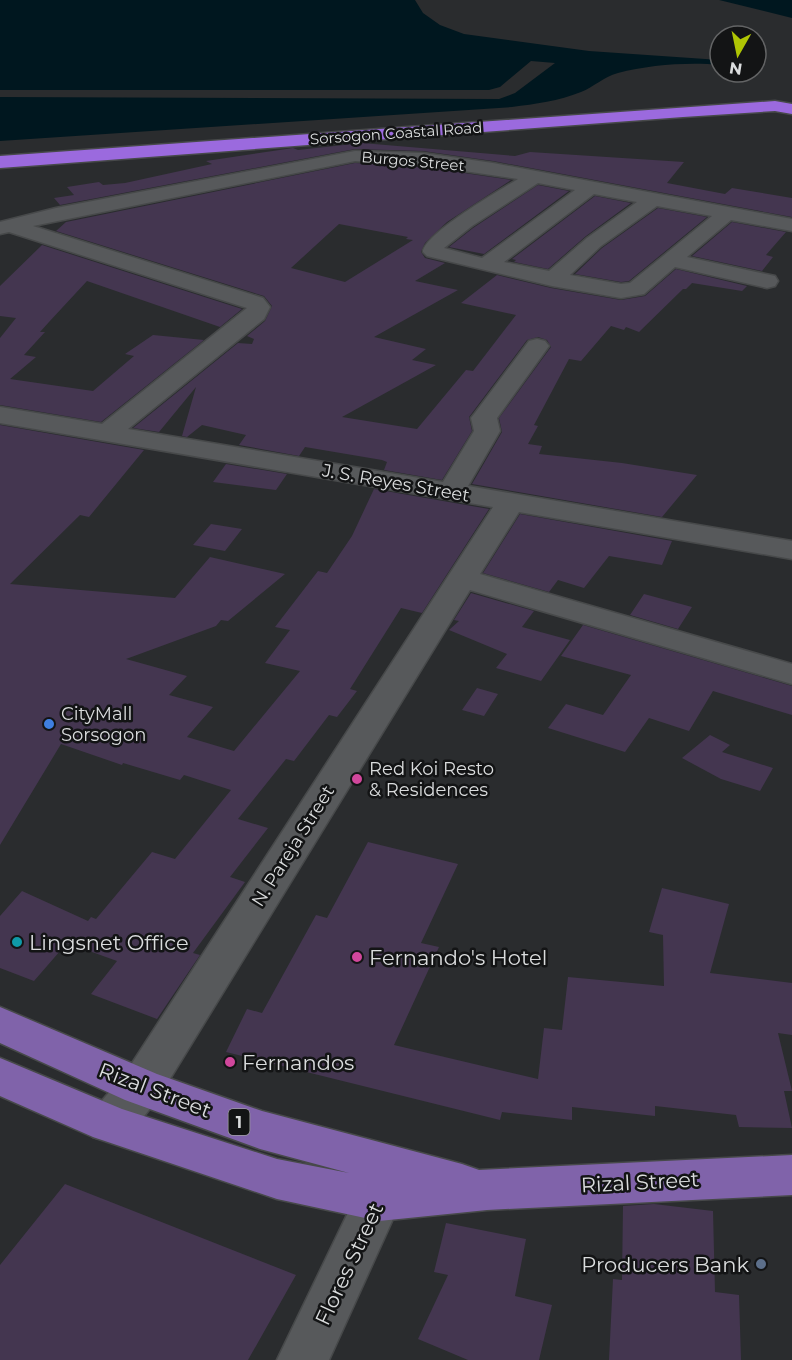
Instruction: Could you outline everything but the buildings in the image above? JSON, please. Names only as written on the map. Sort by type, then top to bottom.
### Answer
[{"type":"highway","name":"Sorsogon Coastal Road","points":[[0,154],[677,106],[779,101],[792,103]]},
{"type":"highway","name":"Sorsogon Coastal Road","points":[[0,162],[683,112],[775,106],[792,109]]},
{"type":"main road","name":"Rizal Street","points":[[0,1024],[141,1088],[260,1130],[386,1183]]},
{"type":"main road","name":"Rizal Street","points":[[0,1076],[109,1124],[277,1179],[487,1190],[792,1175]]},
{"type":"street","name":"Burgos Street","points":[[6,227],[56,214],[355,156],[423,159],[591,187],[792,225]]},
{"type":"street","points":[[534,177],[465,222],[434,246],[434,252],[552,279],[621,291],[636,289],[726,214]]},
{"type":"street","points":[[486,265],[591,187]]},
{"type":"street","points":[[552,279],[594,243],[654,199]]},
{"type":"street","points":[[6,227],[255,303],[259,307],[256,314],[107,433]]},
{"type":"street","points":[[531,230],[594,243]]},
{"type":"street","points":[[671,260],[767,281]]},
{"type":"street","points":[[450,493],[487,431],[484,418],[537,346]]},
{"type":"street","name":"J. S. Reyes Street","points":[[0,415],[792,550]]},
{"type":"street","name":"N. Pareja Street","points":[[109,1124],[141,1088],[510,503]]},
{"type":"street","points":[[462,578],[792,674]]},
{"type":"street","name":"Flores Street","points":[[303,1360],[386,1183]]},
{"type":"water","points":[[0,0],[415,0],[423,13],[440,25],[464,34],[589,51],[708,59],[708,64],[655,66],[630,70],[603,79],[573,95],[547,102],[512,107],[0,141]]},
{"type":"water","points":[[719,0],[792,0],[792,18],[788,17]]},
{"type":"pier","points":[[531,61],[555,63],[515,93],[499,99],[0,97],[0,90],[489,90],[500,87]]},
{"type":"place","name":"CityMall Sorsogon","points":[[49,724]]},
{"type":"place","name":"Red Koi Resto & Residences","points":[[357,779]]},
{"type":"place","name":"Lingsnet Office","points":[[17,942]]},
{"type":"place","name":"Fernando's Hotel","points":[[357,957]]},
{"type":"place","name":"Fernandos","points":[[230,1062]]},
{"type":"place","name":"Producers Bank","points":[[761,1264]]}]
